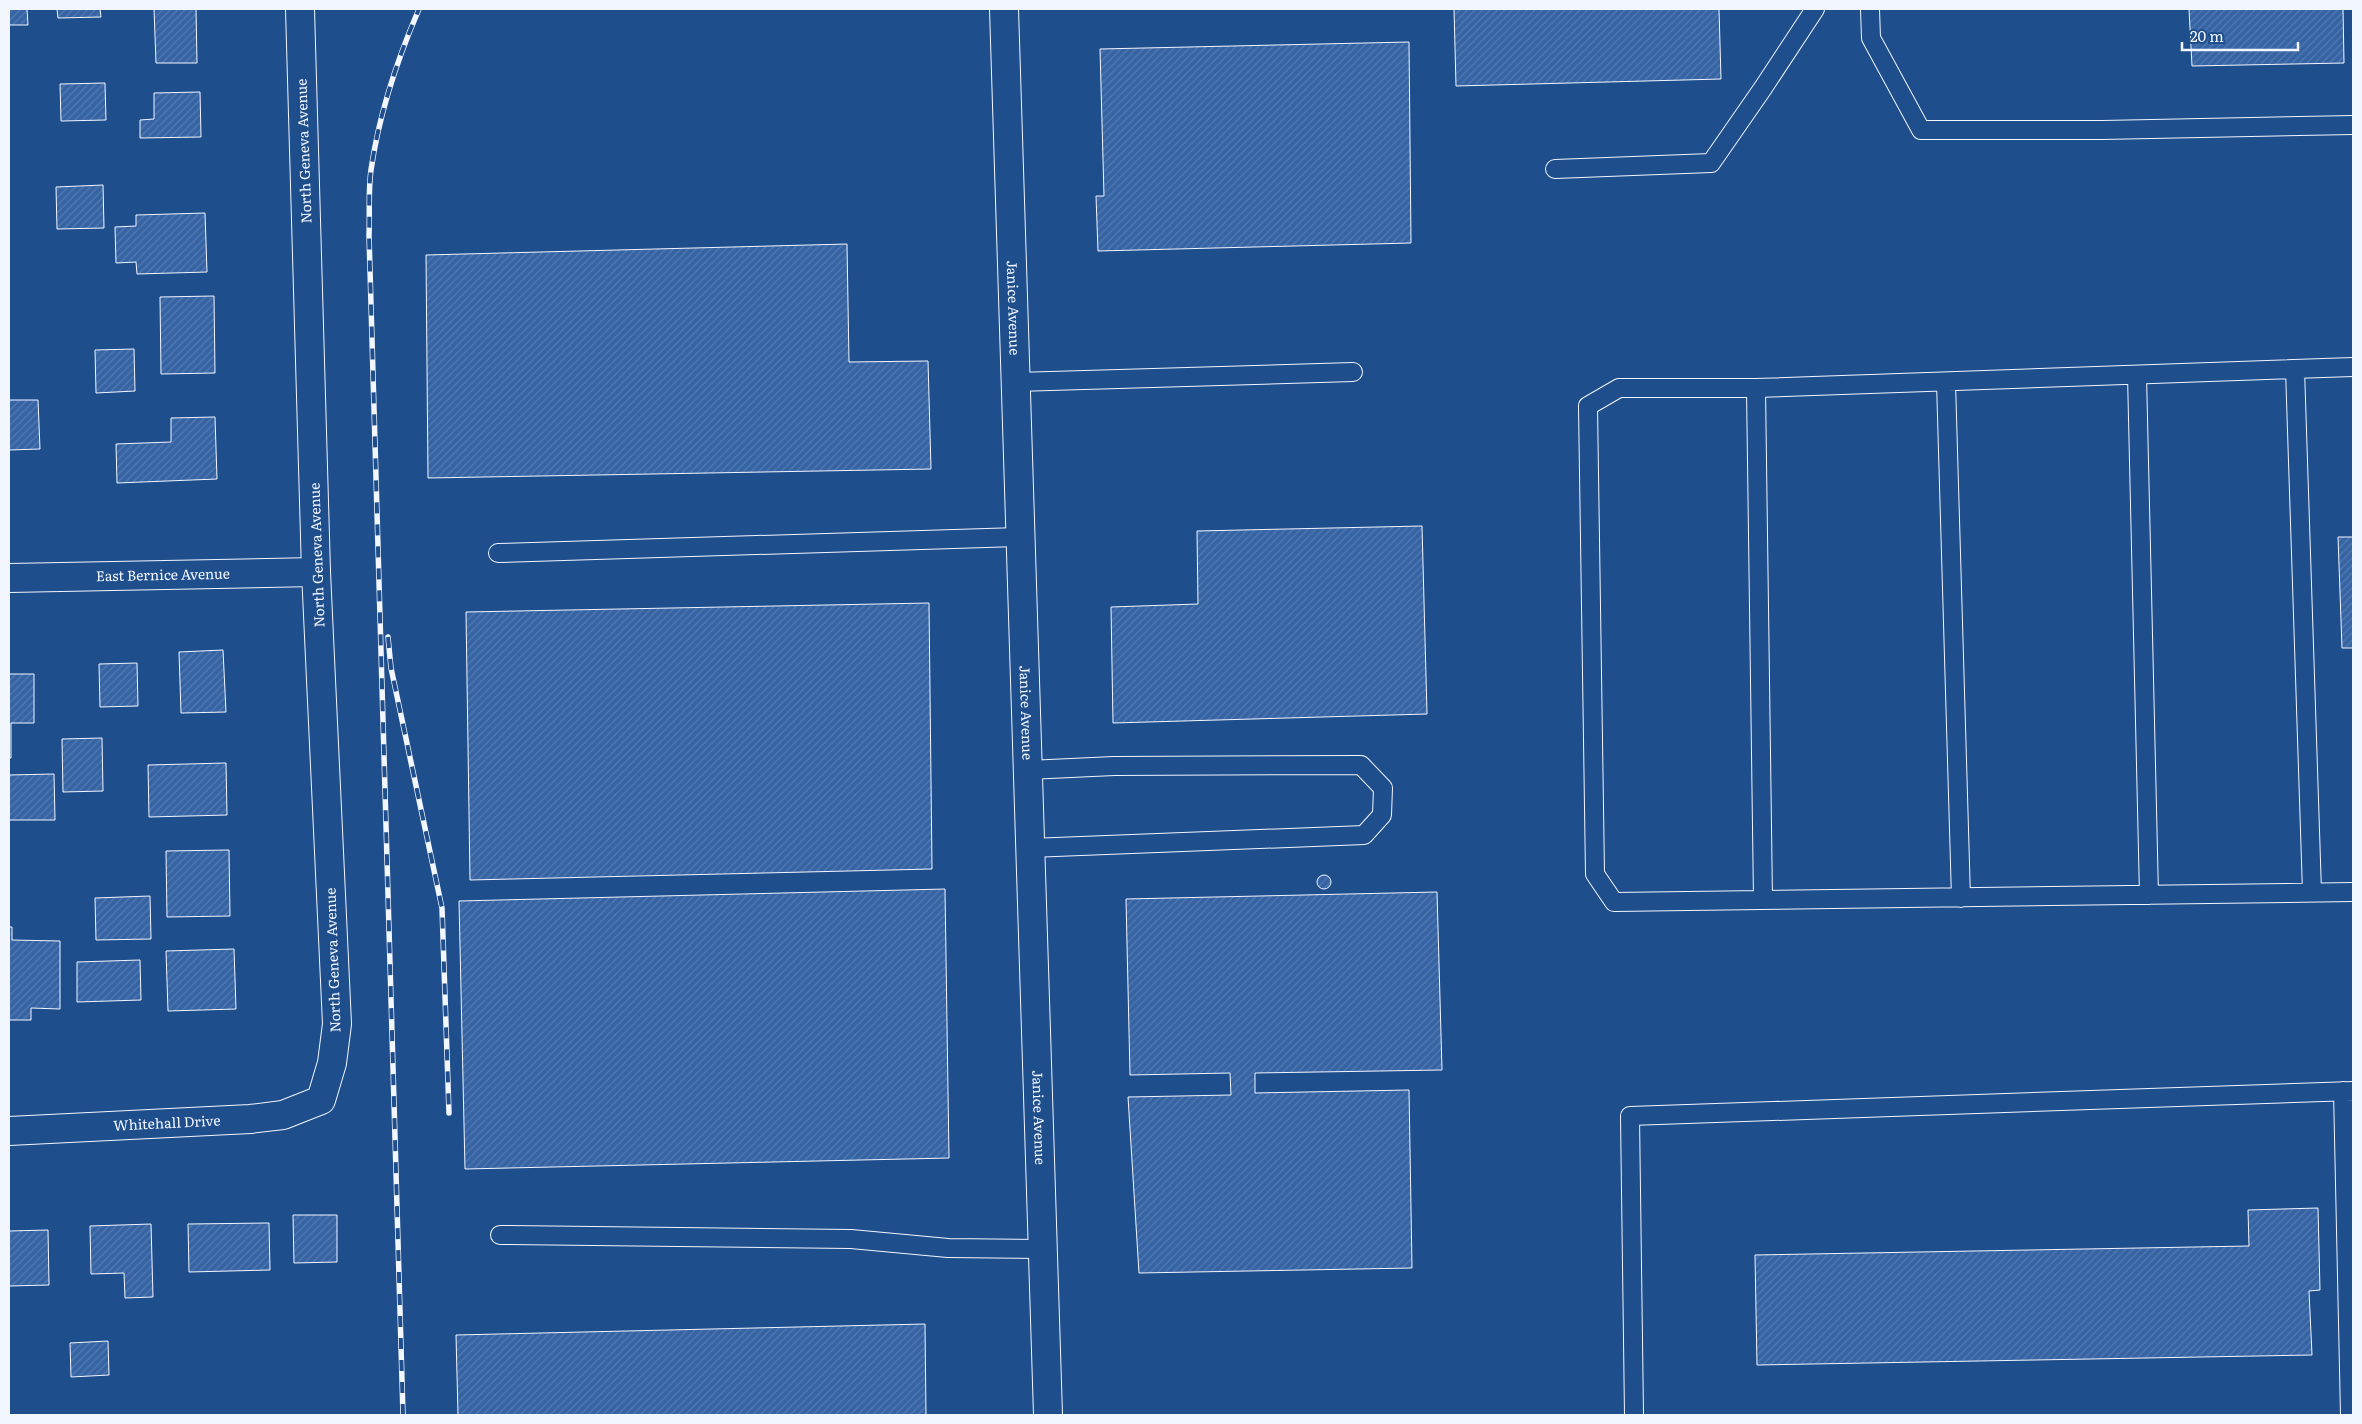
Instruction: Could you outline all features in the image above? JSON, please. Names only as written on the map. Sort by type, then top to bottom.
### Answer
[{"type":"street","name":"North Geneva Avenue","points":[[300,9],[316,572],[338,1024],[332,1062],[321,1100]]},
{"type":"street","name":"Janice Avenue","points":[[1004,9],[1048,1415]]},
{"type":"street","name":"East Bernice Avenue","points":[[9,578],[316,572]]},
{"type":"street","name":"Whitehall Drive","points":[[9,1131],[250,1119],[283,1115],[321,1100]]},
{"type":"lane","points":[[1555,169],[1711,163],[1815,9]]},
{"type":"lane","points":[[1870,9],[1870,38],[1921,130],[2102,130],[2353,125]]},
{"type":"lane","points":[[2353,367],[1756,388],[1619,388],[1588,406],[1595,874],[1614,902],[2353,892]]},
{"type":"lane","points":[[2296,369],[2312,892]]},
{"type":"lane","points":[[1016,382],[1353,372]]},
{"type":"lane","points":[[2137,375],[2149,895]]},
{"type":"lane","points":[[1946,382],[1961,898]]},
{"type":"lane","points":[[1756,388],[1763,900]]},
{"type":"lane","points":[[498,553],[1020,537]]},
{"type":"lane","points":[[1028,770],[1114,766],[1361,765],[1383,788],[1382,815],[1364,835],[1030,848]]},
{"type":"lane","points":[[1634,1415],[1630,1116],[2348,1092],[2350,1415]]},
{"type":"lane","points":[[500,1235],[851,1238],[948,1248],[1043,1249]]},
{"type":"building","points":[[9,9],[27,9],[28,25],[9,25]]},
{"type":"building","points":[[57,9],[100,9],[101,17],[58,18]]},
{"type":"building","points":[[154,9],[196,9],[197,63],[156,63]]},
{"type":"building","points":[[1454,9],[1719,9],[1721,79],[1456,86]]},
{"type":"building","points":[[2189,9],[2343,9],[2344,63],[2192,66]]},
{"type":"building","points":[[1409,42],[1411,243],[1098,251],[1096,196],[1104,196],[1100,49]]},
{"type":"building","points":[[105,83],[106,120],[61,121],[60,84]]},
{"type":"building","points":[[200,92],[201,137],[140,138],[140,120],[154,119],[154,93]]},
{"type":"building","points":[[103,185],[104,228],[57,229],[56,187]]},
{"type":"building","points":[[205,213],[207,272],[137,274],[136,262],[116,263],[115,227],[136,226],[136,215]]},
{"type":"building","points":[[847,244],[849,362],[928,361],[931,469],[428,478],[426,255]]},
{"type":"building","points":[[214,296],[215,373],[161,374],[160,297]]},
{"type":"building","points":[[134,349],[135,391],[96,393],[95,350]]},
{"type":"building","points":[[9,400],[38,400],[40,449],[9,450]]},
{"type":"building","points":[[215,417],[217,479],[117,483],[116,444],[171,442],[171,418]]},
{"type":"building","points":[[1422,526],[1427,714],[1113,723],[1111,607],[1198,604],[1197,531]]},
{"type":"building","points":[[2338,537],[2353,537],[2353,648],[2342,648]]},
{"type":"building","points":[[929,603],[932,869],[470,880],[466,612]]},
{"type":"building","points":[[223,650],[226,712],[181,713],[179,652]]},
{"type":"building","points":[[137,663],[138,706],[100,707],[99,664]]},
{"type":"building","points":[[9,674],[34,674],[34,723],[11,723],[11,758],[9,758]]},
{"type":"building","points":[[102,738],[103,791],[63,792],[62,739]]},
{"type":"building","points":[[226,763],[227,815],[149,817],[148,765]]},
{"type":"building","points":[[54,774],[55,820],[9,820],[9,775]]},
{"type":"building","points":[[229,850],[230,916],[167,917],[166,851]]},
{"type":"building","points":[[1324,875],[1329,877],[1331,882],[1329,887],[1324,889],[1319,887],[1317,882],[1319,877]]},
{"type":"building","points":[[945,889],[949,1158],[465,1169],[459,901]]},
{"type":"building","points":[[1437,892],[1442,1070],[1255,1073],[1255,1093],[1409,1090],[1412,1268],[1139,1273],[1128,1097],[1231,1095],[1230,1073],[1130,1075],[1126,899]]},
{"type":"building","points":[[150,896],[151,939],[96,940],[95,898]]},
{"type":"building","points":[[9,927],[12,927],[12,940],[60,941],[60,1009],[31,1008],[31,1020],[9,1020]]},
{"type":"building","points":[[234,949],[236,1009],[168,1011],[166,951]]},
{"type":"building","points":[[140,960],[141,1000],[77,1002],[77,962]]},
{"type":"building","points":[[2318,1208],[2320,1290],[2309,1291],[2312,1355],[1757,1365],[1755,1255],[2249,1246],[2248,1210]]},
{"type":"building","points":[[293,1215],[337,1215],[337,1262],[294,1263]]},
{"type":"building","points":[[269,1223],[270,1270],[189,1272],[188,1224]]},
{"type":"building","points":[[151,1224],[153,1297],[125,1298],[124,1273],[91,1274],[90,1226]]},
{"type":"building","points":[[48,1230],[49,1285],[9,1286],[9,1231]]},
{"type":"building","points":[[925,1324],[926,1415],[458,1415],[456,1335]]},
{"type":"building","points":[[108,1341],[109,1375],[71,1377],[70,1343]]},
{"type":"railway","points":[[403,1415],[369,194],[374,149],[384,108],[403,48],[419,9]]},
{"type":"railway","points":[[388,637],[391,668],[442,908],[449,1113]]}]
